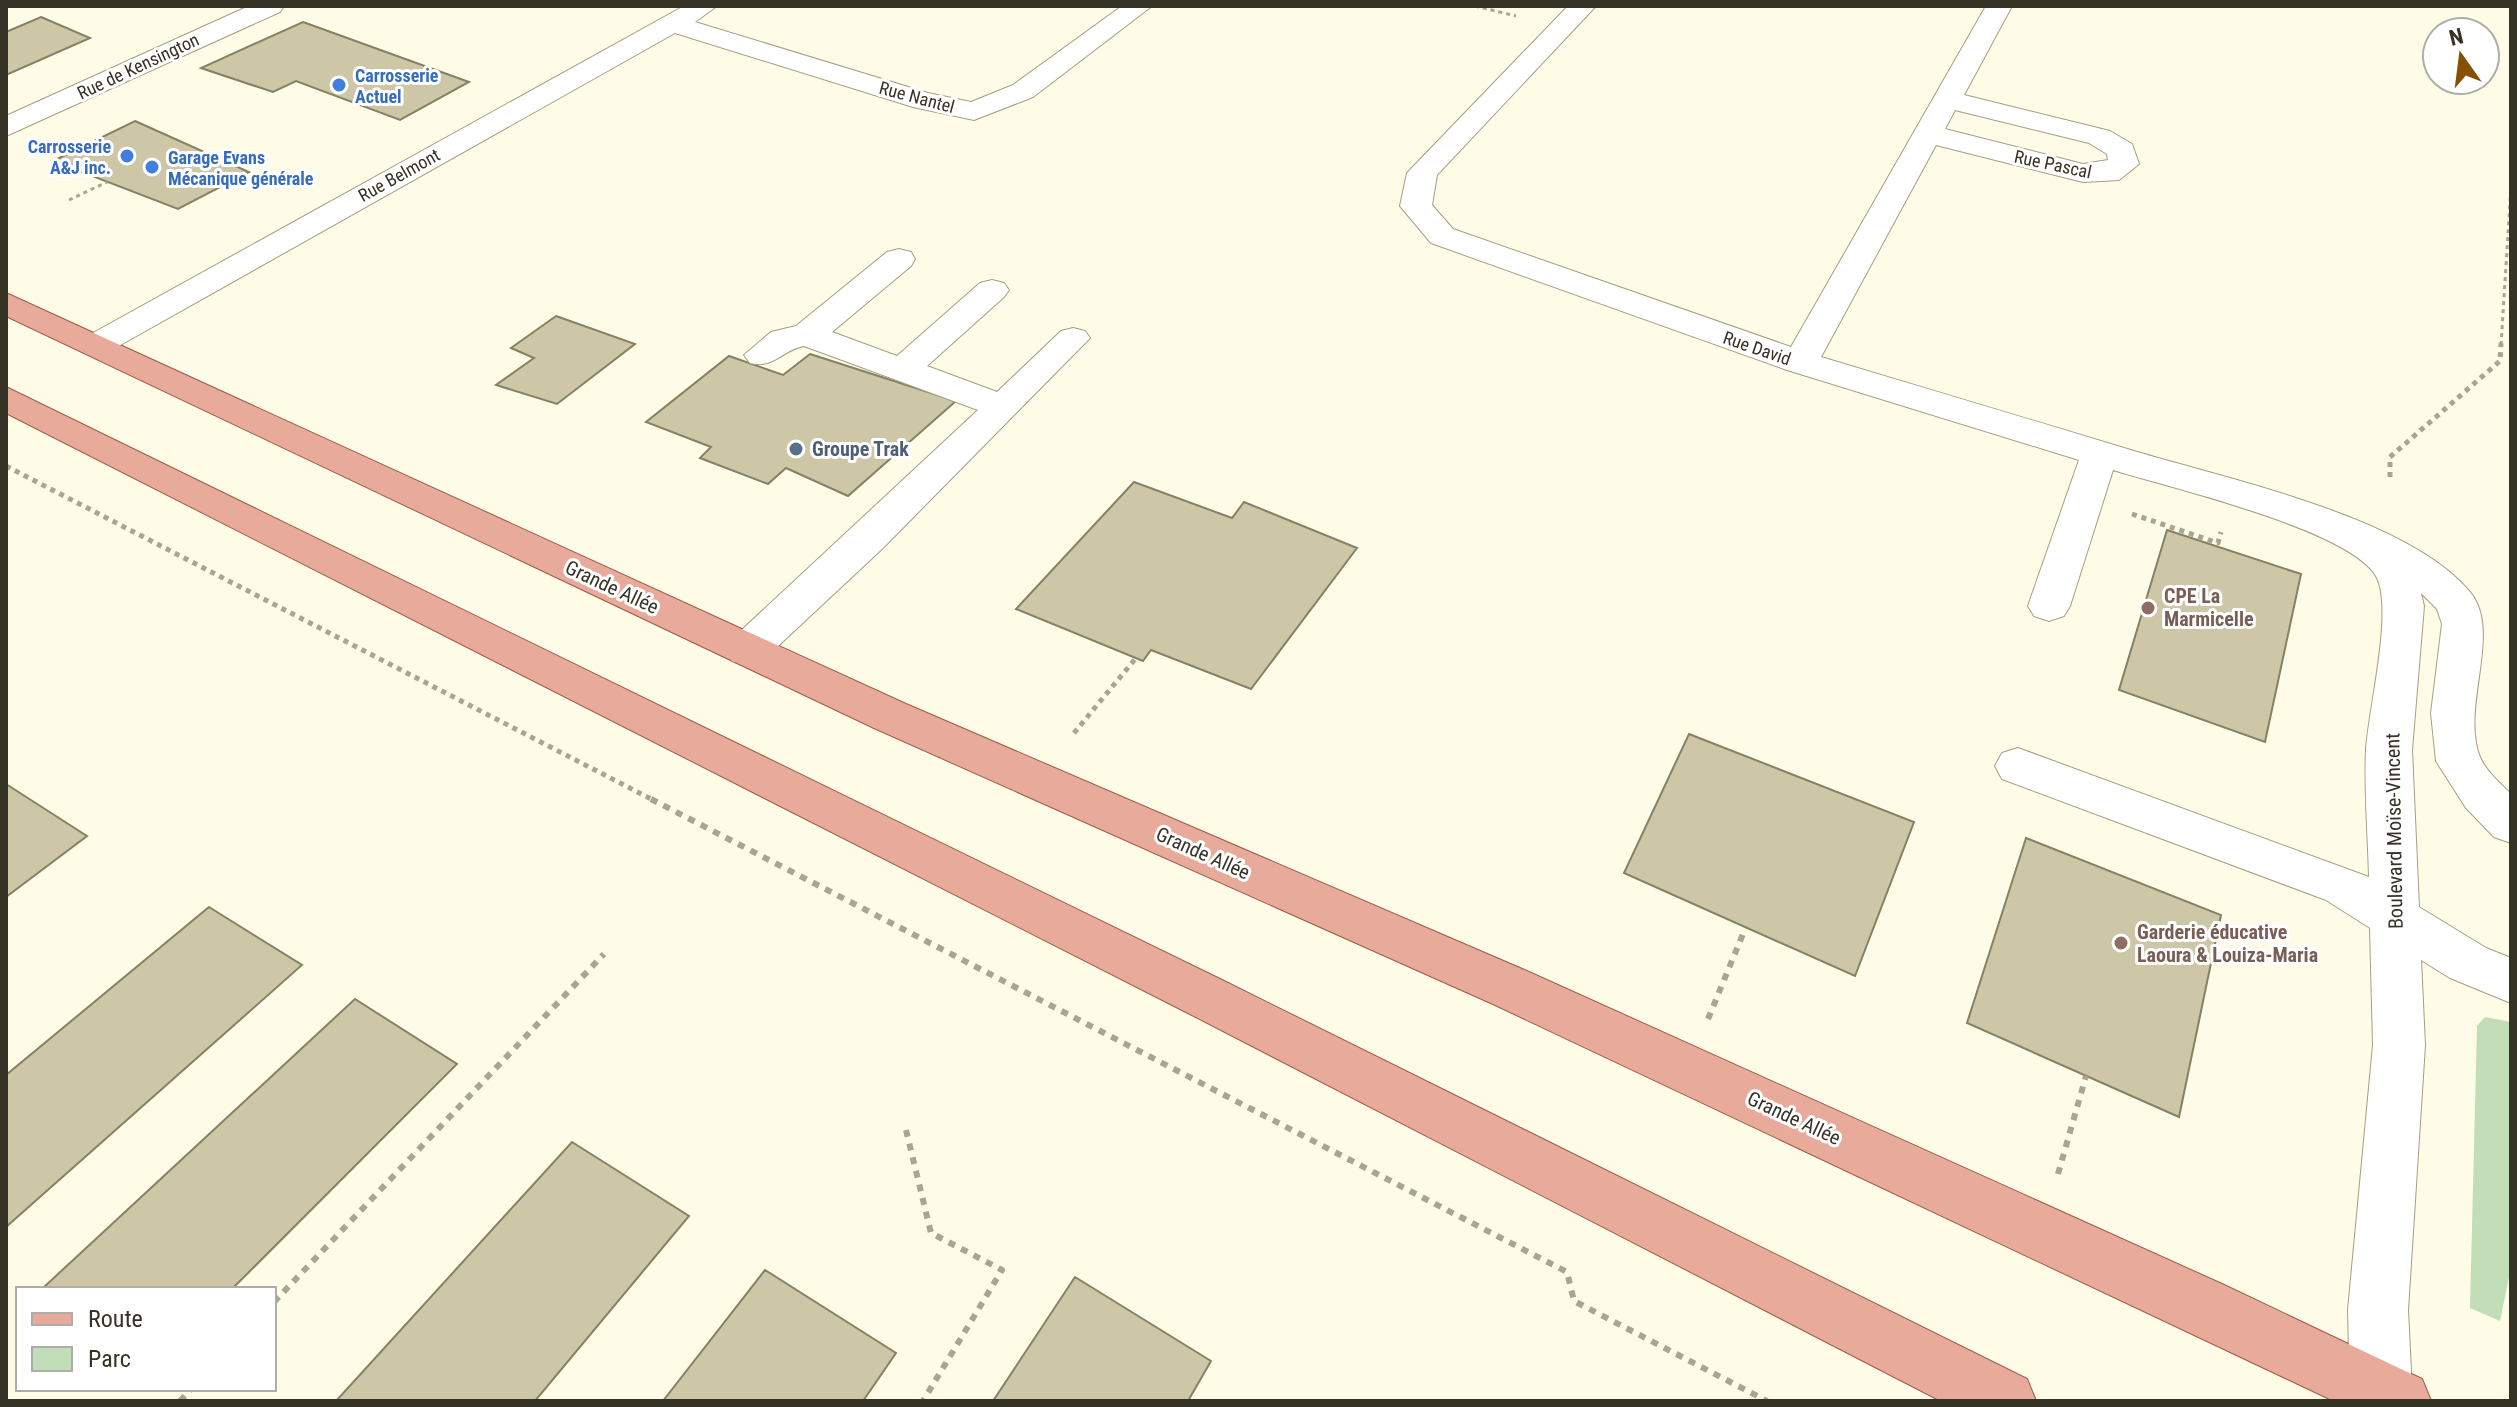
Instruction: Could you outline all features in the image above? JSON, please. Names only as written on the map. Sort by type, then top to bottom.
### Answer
[{"type":"main road","name":"Grande Allée","points":[[6,303],[747,650],[1525,994],[2387,1398]]},
{"type":"main road","points":[[6,398],[1178,982],[2005,1401]]},
{"type":"street","name":"Rue de Kensington","points":[[6,127],[271,6]]},
{"type":"street","name":"Rue Belmont","points":[[96,345],[704,6]]},
{"type":"street","name":"Rue Nantel","points":[[671,23],[923,101],[974,111],[1023,91],[1139,6]]},
{"type":"street","name":"Rue David","points":[[1583,6],[1422,173],[1416,206],[1442,236],[1800,362],[2326,522],[2366,541]]},
{"type":"street","points":[[1800,362],[1999,6]]},
{"type":"street","name":"Rue Pascal","points":[[1929,134],[2083,173],[2108,173],[2124,164],[2121,150],[2099,137],[1948,100]]},
{"type":"street","points":[[807,335],[899,259]]},
{"type":"street","points":[[902,370],[992,290]]},
{"type":"street","points":[[762,355],[783,339],[807,335],[1004,407]]},
{"type":"street","points":[[747,650],[1073,338]]},
{"type":"street","points":[[2049,606],[2100,453]]},
{"type":"street","points":[[2366,541],[2421,569],[2441,585],[2461,612],[2463,624],[2453,729],[2458,759],[2474,785],[2511,824]]},
{"type":"street","name":"Boulevard Moïse-Vincent","points":[[2366,541],[2391,566],[2402,591],[2389,750],[2399,1045],[2378,1310],[2387,1398]]},
{"type":"street","points":[[2018,766],[2343,886],[2468,963],[2511,981]]},
{"type":"path","points":[[69,200],[107,182]]},
{"type":"path","points":[[2390,477],[2390,457],[2500,361],[2511,187]]},
{"type":"path","points":[[6,466],[1567,1272],[1574,1301],[1767,1401]]},
{"type":"path","points":[[2085,498],[2218,543]]},
{"type":"path","points":[[1074,733],[1136,658]]},
{"type":"path","points":[[1708,1019],[1745,929]]},
{"type":"path","points":[[276,1300],[604,954]]},
{"type":"path","points":[[2058,1174],[2086,1076]]},
{"type":"path","points":[[906,1130],[931,1233],[1002,1270],[923,1401]]},
{"type":"green space","points":[[2485,1017],[2511,1022],[2511,1268],[2500,1321],[2470,1308],[2477,1026]]},
{"type":"building","points":[[41,17],[90,38],[6,75],[6,32]]},
{"type":"building","points":[[303,22],[469,82],[400,120],[296,81],[273,92],[201,68]]},
{"type":"building","name":"Garage Evans Mécanique générale","points":[[135,121],[249,172],[178,209],[53,161]]},
{"type":"building","points":[[556,316],[635,344],[557,404],[496,385],[534,358],[511,348]]},
{"type":"building","points":[[810,354],[956,401],[848,496],[786,468],[768,484],[700,458],[711,447],[646,422],[729,356],[783,375]]},
{"type":"building","points":[[1134,482],[1232,518],[1244,502],[1357,548],[1251,689],[1151,650],[1143,661],[1016,609]]},
{"type":"building","points":[[2167,530],[2301,574],[2265,742],[2119,690]]},
{"type":"building","points":[[1689,734],[1914,822],[1855,976],[1624,873]]},
{"type":"building","points":[[6,784],[87,836],[6,897]]},
{"type":"building","points":[[2026,838],[2221,915],[2179,1117],[1967,1023]]},
{"type":"building","points":[[209,907],[302,965],[6,1227],[6,1075]]},
{"type":"building","points":[[355,999],[457,1064],[234,1287],[44,1287]]},
{"type":"building","points":[[572,1142],[689,1216],[535,1401],[336,1401]]},
{"type":"building","points":[[765,1270],[896,1353],[863,1401],[663,1401]]},
{"type":"building","points":[[1075,1277],[1211,1361],[1188,1401],[993,1401]]},
{"type":"place","name":"Carrosserie Actuel","points":[[339,85]]},
{"type":"place","name":"Carrosserie A&J inc.","points":[[127,156]]},
{"type":"place","name":"Garage Evans Mécanique générale","points":[[152,167]]},
{"type":"place","name":"Groupe Trak","points":[[796,449]]},
{"type":"place","name":"CPE La Marmicelle","points":[[2148,608]]},
{"type":"place","name":"Garderie éducative Laoura & Louiza-Maria","points":[[2121,943]]}]
